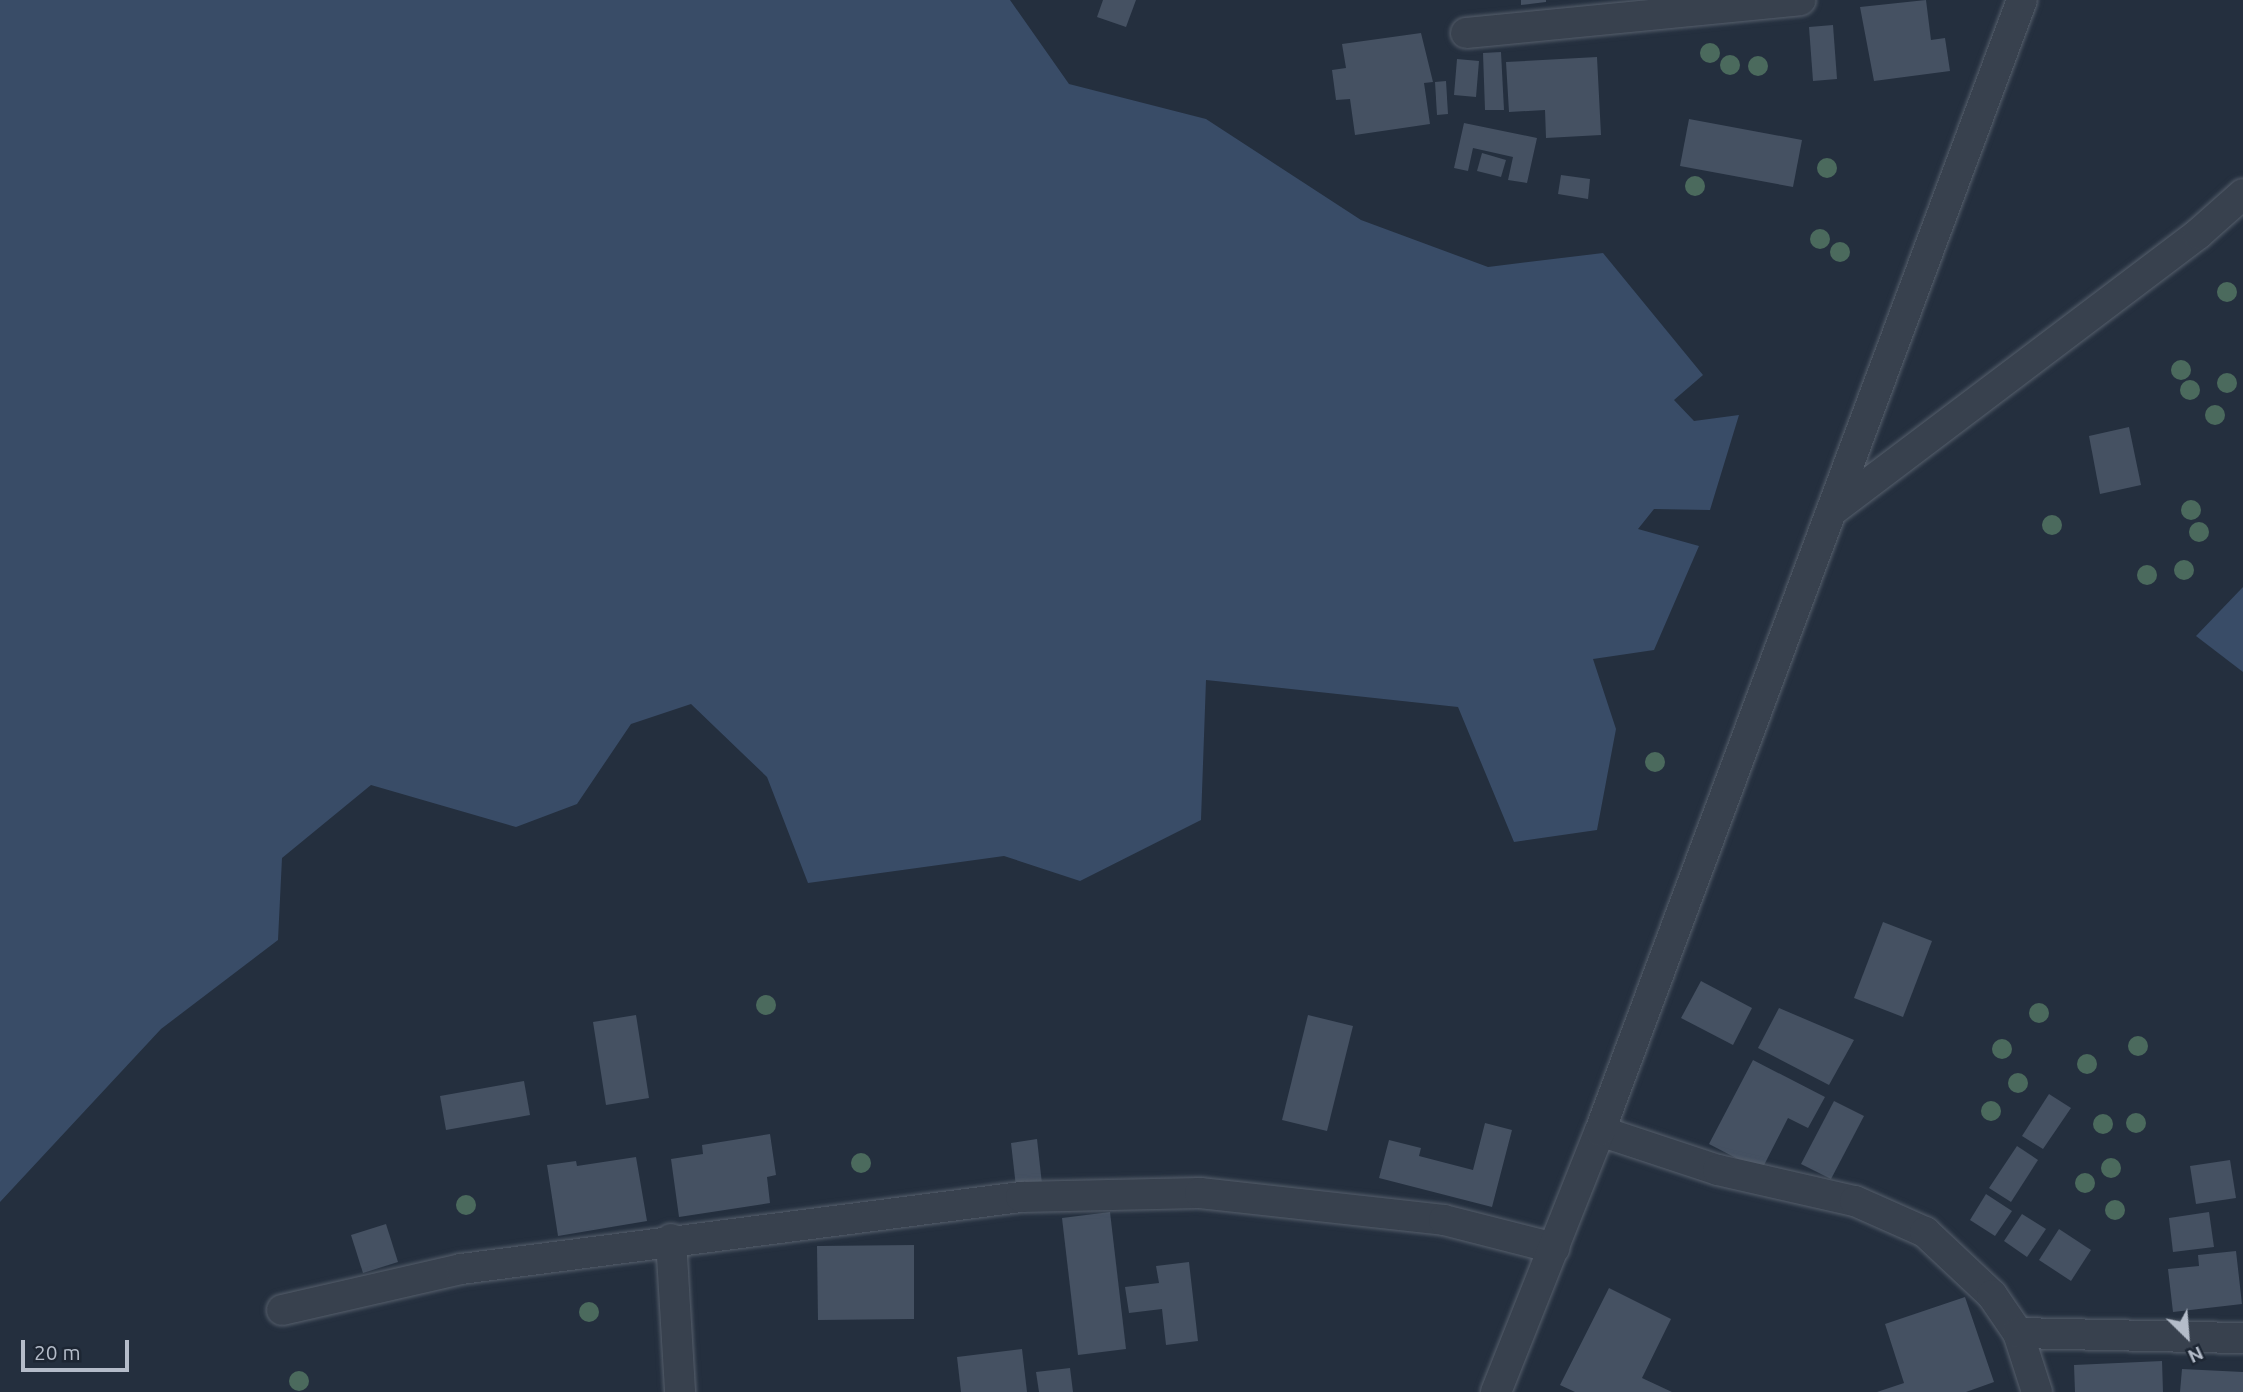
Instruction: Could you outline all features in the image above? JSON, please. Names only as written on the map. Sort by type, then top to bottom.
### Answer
[{"type":"street","points":[[1466,33],[1800,0]]},
{"type":"street","points":[[1496,1392],[1600,1131],[2022,0]]},
{"type":"street","points":[[1832,512],[2198,234],[2243,194]]},
{"type":"street","points":[[1600,1131],[1718,1170],[1855,1201],[1925,1232],[1992,1295],[2018,1333],[2037,1392]]},
{"type":"street","points":[[282,1310],[461,1269],[671,1239],[1021,1197],[1200,1193],[1444,1220],[1555,1248]]},
{"type":"street","points":[[671,1239],[680,1392]]},
{"type":"street","points":[[2018,1333],[2243,1338]]},
{"type":"water","points":[[0,0],[1010,0],[1069,84],[1206,119],[1361,220],[1488,267],[1603,253],[1703,375],[1674,400],[1694,421],[1739,415],[1710,510],[1654,509],[1638,529],[1699,546],[1654,650],[1593,659],[1616,729],[1597,830],[1514,842],[1458,707],[1206,680],[1201,820],[1080,881],[1004,856],[808,883],[767,777],[691,704],[631,724],[577,804],[516,827],[371,785],[282,858],[278,940],[161,1029],[0,1202]]},
{"type":"water","points":[[2243,587],[2243,672],[2196,636]]},
{"type":"building","points":[[1103,0],[1136,0],[1126,27],[1097,17]]},
{"type":"building","points":[[1521,0],[1546,0],[1546,2],[1521,5]]},
{"type":"building","points":[[1926,0],[1931,40],[1945,38],[1950,71],[1874,81],[1860,7]]},
{"type":"building","points":[[1833,25],[1837,79],[1813,81],[1809,27]]},
{"type":"building","points":[[1421,33],[1433,82],[1424,83],[1430,124],[1355,135],[1350,99],[1336,100],[1332,70],[1346,68],[1342,44]]},
{"type":"building","points":[[1501,52],[1504,110],[1485,110],[1483,53]]},
{"type":"building","points":[[1597,57],[1601,135],[1546,138],[1545,110],[1509,112],[1506,62]]},
{"type":"building","points":[[1457,59],[1479,61],[1476,97],[1454,95]]},
{"type":"building","points":[[1446,81],[1448,114],[1437,115],[1435,82]]},
{"type":"building","points":[[1689,119],[1802,140],[1793,187],[1680,166]]},
{"type":"building","points":[[1464,123],[1537,138],[1527,183],[1508,180],[1513,157],[1473,148],[1468,171],[1454,168]]},
{"type":"building","points":[[1482,153],[1506,160],[1501,177],[1477,171]]},
{"type":"building","points":[[1561,175],[1590,179],[1588,199],[1558,194]]},
{"type":"building","points":[[2129,427],[2141,485],[2100,494],[2089,436]]},
{"type":"building","points":[[1883,922],[1932,941],[1903,1017],[1854,998]]},
{"type":"building","points":[[1701,981],[1752,1008],[1733,1045],[1681,1018]]},
{"type":"building","points":[[1779,1008],[1854,1040],[1829,1085],[1758,1048]]},
{"type":"building","points":[[636,1015],[649,1098],[606,1105],[593,1022]]},
{"type":"building","points":[[1308,1015],[1353,1026],[1327,1131],[1282,1120]]},
{"type":"building","points":[[1753,1060],[1825,1097],[1808,1128],[1788,1118],[1761,1171],[1709,1144]]},
{"type":"building","points":[[524,1081],[530,1115],[446,1130],[440,1096]]},
{"type":"building","points":[[2049,1094],[2071,1108],[2043,1149],[2022,1136]]},
{"type":"building","points":[[1834,1101],[1864,1116],[1831,1179],[1801,1164]]},
{"type":"building","points":[[1485,1123],[1512,1130],[1492,1207],[1379,1178],[1389,1140],[1421,1148],[1419,1156],[1473,1170]]},
{"type":"building","points":[[770,1134],[776,1175],[767,1177],[770,1203],[679,1217],[671,1159],[703,1154],[702,1145]]},
{"type":"building","points":[[1037,1139],[1042,1184],[1016,1187],[1011,1143]]},
{"type":"building","points":[[2017,1146],[2038,1160],[2011,1202],[1989,1188]]},
{"type":"building","points":[[636,1157],[647,1221],[558,1236],[547,1165],[576,1161],[577,1166]]},
{"type":"building","points":[[2230,1160],[2236,1198],[2196,1204],[2190,1166]]},
{"type":"building","points":[[1986,1194],[2012,1211],[1995,1236],[1970,1220]]},
{"type":"building","points":[[1110,1212],[1126,1349],[1078,1355],[1062,1218]]},
{"type":"building","points":[[2209,1212],[2214,1247],[2173,1252],[2169,1218]]},
{"type":"building","points":[[2022,1214],[2046,1229],[2027,1257],[2004,1241]]},
{"type":"building","points":[[386,1224],[398,1262],[363,1273],[351,1235]]},
{"type":"building","points":[[2059,1229],[2091,1250],[2071,1281],[2039,1260]]},
{"type":"building","points":[[914,1245],[914,1319],[818,1320],[817,1246]]},
{"type":"building","points":[[2236,1251],[2242,1304],[2173,1312],[2168,1269],[2199,1266],[2198,1255]]},
{"type":"building","points":[[1189,1262],[1198,1341],[1166,1345],[1162,1309],[1129,1313],[1125,1287],[1159,1283],[1156,1266]]},
{"type":"building","points":[[1609,1288],[1671,1319],[1642,1378],[1672,1392],[1575,1392],[1560,1385]]},
{"type":"building","points":[[1965,1297],[1994,1382],[1966,1392],[1877,1392],[1904,1383],[1885,1324]]},
{"type":"building","points":[[1022,1349],[1027,1392],[961,1392],[957,1357]]},
{"type":"building","points":[[2162,1361],[2163,1392],[2075,1392],[2074,1365]]},
{"type":"building","points":[[1070,1368],[1073,1392],[1039,1392],[1036,1372]]},
{"type":"building","points":[[2182,1369],[2243,1372],[2243,1392],[2180,1392]]}]
